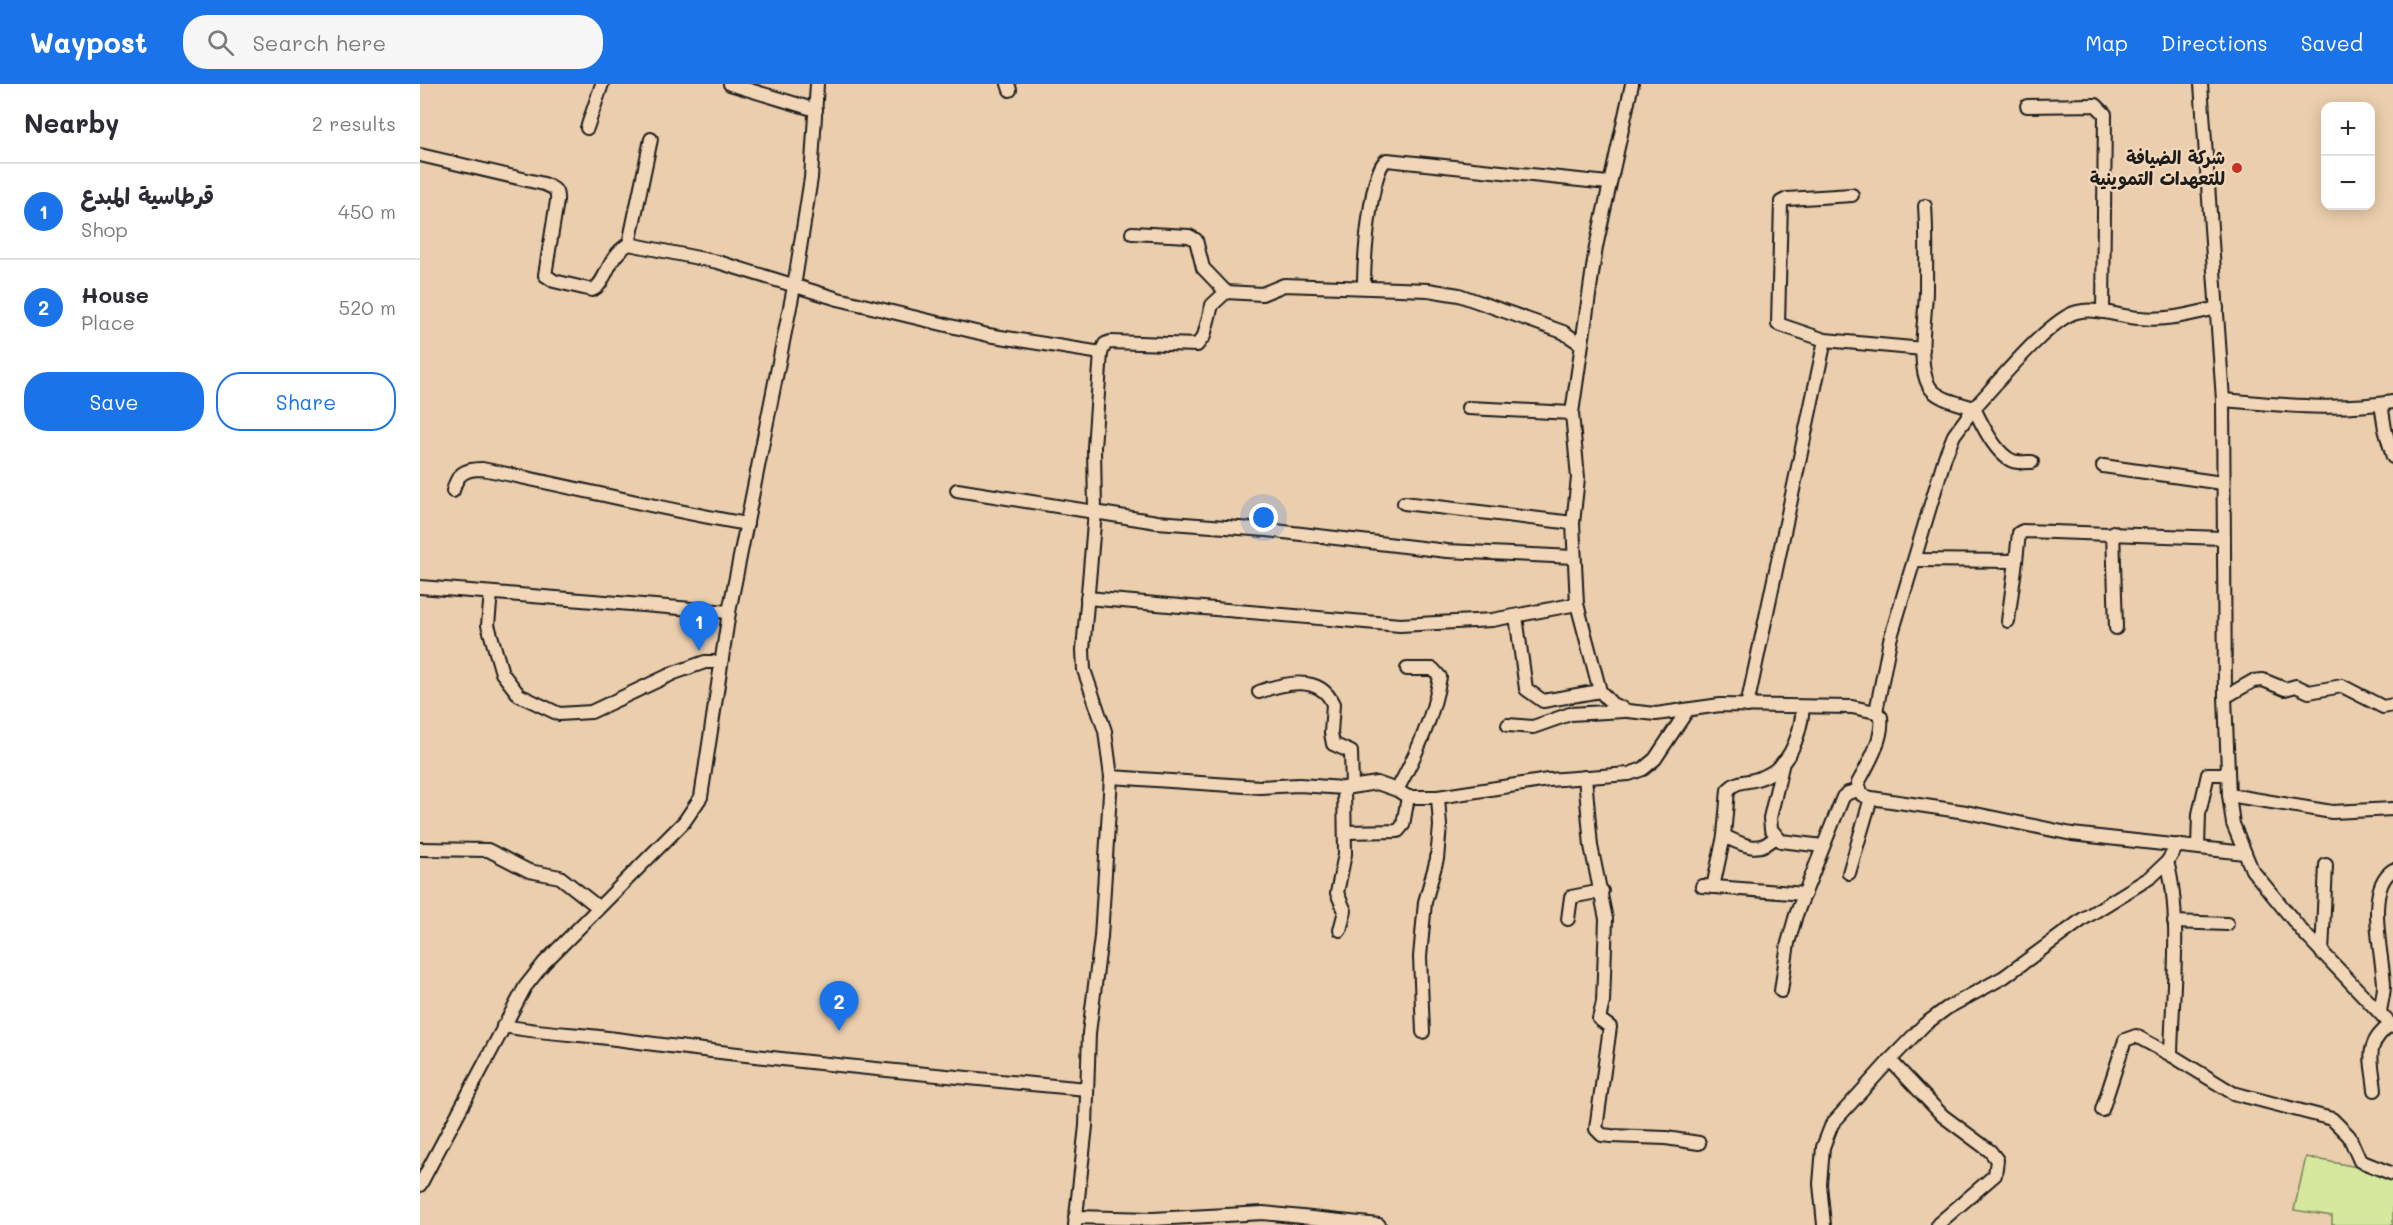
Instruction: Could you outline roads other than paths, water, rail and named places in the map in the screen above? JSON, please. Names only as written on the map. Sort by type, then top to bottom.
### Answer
[{"type":"street","points":[[587,128],[602,84]]},
{"type":"street","points":[[730,84],[816,110]]},
{"type":"street","points":[[420,1185],[525,987],[598,908],[684,822],[701,797],[712,739],[720,662],[729,612],[794,287],[811,178],[817,84]]},
{"type":"street","points":[[1628,711],[1612,704],[1599,690],[1577,604],[1574,523],[1578,478],[1572,413],[1608,183],[1632,84]]},
{"type":"street","points":[[2201,84],[2223,400],[2222,538],[2225,697],[2229,795],[2233,824],[2252,870],[2322,952],[2392,1026],[2373,1039],[2371,1049],[2375,1090]]},
{"type":"street","points":[[2027,106],[2096,105],[2106,114],[2103,312]]},
{"type":"street","points":[[420,155],[544,183],[557,191],[544,269],[545,275],[554,281],[596,289],[612,257],[629,244],[651,139]]},
{"type":"street","points":[[1364,286],[1374,188],[1379,167],[1387,160],[1608,183]]},
{"type":"street","points":[[1852,195],[1787,199],[1779,206],[1778,324],[1825,340],[1923,349]]},
{"type":"street","points":[[1925,206],[1927,238],[1923,349],[1930,388],[1938,395],[1974,408],[1983,429],[2013,461],[2032,462]]},
{"type":"street","points":[[1132,232],[1189,236],[1196,240],[1203,268],[1226,292],[1262,294],[1284,285],[1428,290],[1459,296],[1563,332],[1581,344]]},
{"type":"street","points":[[629,244],[718,262],[794,287],[988,335],[1101,353]]},
{"type":"street","points":[[1226,292],[1212,305],[1204,336],[1197,345],[1110,342],[1105,344],[1101,353],[1094,447],[1095,512],[1083,651],[1084,670],[1106,731],[1111,777],[1075,1221],[1263,1213],[1379,1225]]},
{"type":"street","points":[[1876,712],[1890,640],[1945,457],[1954,435],[1974,408],[2062,318],[2075,312],[2103,312],[2141,319],[2176,317],[2217,308]]},
{"type":"street","points":[[1747,706],[1825,340]]},
{"type":"street","points":[[2223,400],[2291,406],[2387,403],[2393,457]]},
{"type":"street","points":[[1468,408],[1572,413]]},
{"type":"street","points":[[2103,466],[2222,483]]},
{"type":"street","points":[[453,491],[461,473],[482,469],[564,485],[668,511],[747,524]]},
{"type":"street","points":[[957,490],[1157,522],[1278,531],[1447,550],[1574,557]]},
{"type":"street","points":[[1404,503],[1574,523]]},
{"type":"street","points":[[2008,621],[2019,533],[2023,531],[2113,532],[2187,538],[2222,538]]},
{"type":"street","points":[[2113,532],[2116,628]]},
{"type":"street","points":[[1915,560],[2016,561]]},
{"type":"street","points":[[420,587],[729,612]]},
{"type":"street","points":[[491,593],[488,625],[502,673],[519,695],[559,714],[591,711],[674,673],[705,662],[720,662]]},
{"type":"street","points":[[1087,598],[1400,625],[1465,623],[1577,604]]},
{"type":"street","points":[[1515,616],[1526,689],[1543,701],[1555,717]]},
{"type":"street","points":[[1397,790],[1428,727],[1440,677],[1433,669],[1407,669]]},
{"type":"street","points":[[2225,697],[2253,681],[2263,680],[2285,689],[2296,686],[2309,692],[2342,686],[2383,707],[2393,705]]},
{"type":"street","points":[[1259,692],[1288,682],[1308,684],[1326,694],[1333,704],[1331,732],[1333,744],[1351,752],[1344,854],[1337,893],[1345,911],[1340,930]]},
{"type":"street","points":[[1543,701],[1599,690]]},
{"type":"street","points":[[1508,725],[1533,727],[1555,717],[1628,711],[1656,714],[1720,705],[1852,707],[1876,712],[1881,717],[1882,725],[1875,748],[1858,783],[1859,790],[1871,798],[1966,812],[2072,834],[2245,853]]},
{"type":"street","points":[[1803,708],[1801,731],[1793,750],[1783,762],[1759,779],[1738,781],[1728,790],[1724,836],[1707,886],[1805,894]]},
{"type":"street","points":[[1111,777],[1260,786],[1348,787],[1377,783],[1397,790],[1408,798],[1438,797],[1548,780],[1629,774],[1643,770],[1655,759],[1686,711]]},
{"type":"street","points":[[1783,762],[1770,818],[1771,829],[1781,841],[1824,846]]},
{"type":"street","points":[[2198,847],[2199,814],[2208,774],[2228,774]]},
{"type":"street","points":[[1585,777],[1591,846],[1602,891],[1606,949],[1599,1019],[1610,1027],[1596,1129],[1602,1135],[1666,1138],[1699,1143]]},
{"type":"street","points":[[1781,991],[1788,943],[1805,894],[1843,797],[1859,790]]},
{"type":"street","points":[[2229,795],[2332,812],[2393,809]]},
{"type":"street","points":[[1424,1032],[1420,957],[1425,902],[1437,859],[1440,826],[1438,797]]},
{"type":"street","points":[[1345,832],[1398,831],[1403,825],[1408,798]]},
{"type":"street","points":[[1849,873],[1871,798]]},
{"type":"street","points":[[1724,836],[1752,848],[1764,845],[1776,836]]},
{"type":"street","points":[[1824,1225],[1820,1184],[1821,1160],[1823,1147],[1832,1124],[1890,1060],[1924,1025],[1947,1008],[2004,977],[2083,920],[2142,883],[2167,862],[2178,845]]},
{"type":"street","points":[[420,849],[488,850],[529,872],[560,877],[598,908]]},
{"type":"street","points":[[2167,862],[2172,878],[2174,922],[2171,1055]]},
{"type":"street","points":[[2322,952],[2326,927],[2326,865]]},
{"type":"street","points":[[2380,1012],[2384,982],[2377,941],[2379,918],[2377,908],[2382,882],[2393,870]]},
{"type":"street","points":[[1568,919],[1570,898],[1602,891]]},
{"type":"street","points":[[2174,922],[2227,924]]},
{"type":"street","points":[[503,1026],[542,1034],[603,1037],[779,1060],[1087,1089]]},
{"type":"street","points":[[2102,1110],[2125,1040],[2136,1036],[2233,1093],[2332,1119],[2349,1136],[2360,1161],[2393,1174]]},
{"type":"street","points":[[1890,1060],[1943,1116],[1990,1151],[1997,1160],[1995,1175],[1938,1224]]},
{"type":"place","name":"شركة الضيافة للتعهدات التموينية","points":[[2237,168]]},
{"type":"place","name":"قرطاسية المبدع","points":[[699,651]]},
{"type":"place","name":"House","points":[[839,1031]]}]
